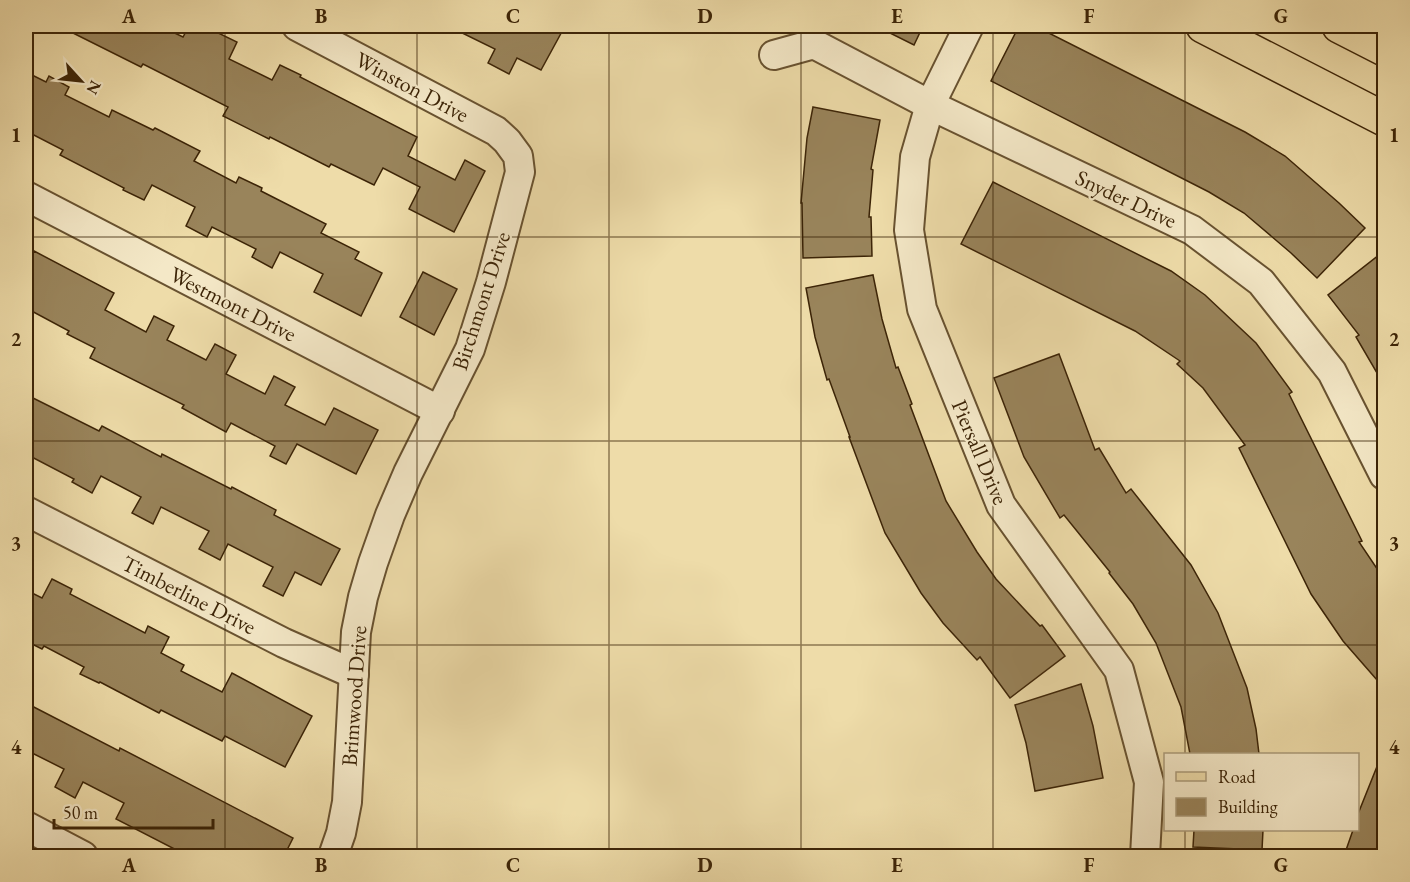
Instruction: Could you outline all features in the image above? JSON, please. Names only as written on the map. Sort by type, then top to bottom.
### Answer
[{"type":"main road","points":[[1203,26],[1384,119]]},
{"type":"main road","points":[[1340,26],[1384,49]]},
{"type":"street","name":"Winston Drive","points":[[297,26],[496,131]]},
{"type":"street","name":"Piersall Drive","points":[[969,26],[930,105],[915,157],[909,230],[922,309],[1001,505],[1119,670],[1149,782],[1145,856]]},
{"type":"street","name":"Snyder Drive","points":[[774,55],[814,44],[930,105],[1192,230],[1261,282],[1332,372],[1384,475]]},
{"type":"street","name":"Birchmont Drive","points":[[382,536],[408,473],[471,349],[491,282],[520,172],[518,156],[496,131]]},
{"type":"street","name":"Westmont Drive","points":[[26,196],[440,411]]},
{"type":"street","name":"Timberline Drive","points":[[26,511],[284,643],[354,674]]},
{"type":"street","name":"Brimwood Drive","points":[[333,856],[347,802],[357,632],[363,597],[382,536]]},
{"type":"street","points":[[26,826],[83,856]]},
{"type":"building","points":[[59,26],[160,26],[183,37],[189,26],[204,26],[237,42],[229,59],[272,80],[280,65],[417,137],[408,156],[455,180],[465,160],[485,171],[454,232],[409,209],[420,187],[383,168],[374,185],[331,164],[329,167],[223,116],[228,107],[143,64],[141,67]]},
{"type":"building","points":[[448,26],[565,26],[541,70],[517,58],[509,74],[488,63],[495,49]]},
{"type":"building","points":[[876,26],[923,26],[914,45]]},
{"type":"building","points":[[1019,26],[1035,26],[1245,132],[1285,156],[1365,228],[1317,278],[1244,213],[1209,192],[991,81]]},
{"type":"building","points":[[26,72],[46,82],[49,76],[69,87],[65,95],[109,117],[112,110],[153,130],[155,128],[200,151],[194,161],[236,183],[239,177],[262,188],[261,191],[326,224],[321,233],[359,252],[355,259],[382,273],[361,316],[314,292],[323,274],[280,252],[272,268],[252,257],[256,249],[212,227],[207,237],[186,226],[195,207],[152,185],[144,200],[60,155],[63,150],[26,131]]},
{"type":"building","points":[[813,107],[880,120],[871,169],[873,170],[869,217],[871,217],[872,256],[803,258],[801,203],[807,138]]},
{"type":"building","points":[[993,182],[1171,271],[1205,295],[1256,343],[1292,392],[1289,394],[1362,541],[1359,542],[1384,579],[1384,688],[1343,641],[1311,594],[1239,448],[1245,445],[1203,388],[1177,364],[1180,361],[1135,331],[961,244]]},
{"type":"building","points":[[34,251],[114,293],[105,310],[146,332],[154,316],[174,326],[167,340],[206,360],[215,344],[236,355],[226,374],[265,394],[274,376],[295,387],[285,405],[325,425],[334,408],[378,430],[356,474],[297,444],[286,464],[270,456],[275,446],[231,423],[226,432],[182,408],[184,405],[90,358],[95,348],[67,334],[69,331],[26,308],[26,267]]},
{"type":"building","points":[[1384,251],[1384,385],[1356,337],[1359,335],[1328,295]]},
{"type":"building","points":[[423,272],[457,289],[434,335],[400,317]]},
{"type":"building","points":[[873,275],[882,319],[896,368],[898,367],[912,404],[910,405],[946,501],[996,579],[1040,626],[1042,625],[1065,656],[1010,698],[980,657],[977,660],[943,623],[921,593],[885,533],[829,379],[827,380],[815,337],[806,288]]},
{"type":"building","points":[[1059,354],[1095,450],[1099,448],[1126,493],[1131,489],[1191,565],[1218,613],[1247,688],[1259,753],[1190,753],[1181,707],[1156,643],[1133,604],[1110,572],[1064,515],[1060,518],[1024,457],[994,378]]},
{"type":"building","points":[[33,398],[99,431],[102,426],[161,457],[162,454],[231,489],[232,487],[276,510],[274,515],[340,549],[321,585],[295,572],[283,596],[263,586],[273,567],[228,544],[220,560],[199,549],[209,531],[161,507],[153,524],[132,513],[141,497],[101,476],[92,493],[72,482],[74,479],[26,454],[26,412]]},
{"type":"building","points":[[52,579],[72,589],[70,594],[145,633],[148,626],[169,637],[161,653],[184,665],[181,671],[222,692],[232,673],[312,716],[285,767],[225,736],[222,741],[161,710],[159,713],[80,674],[84,667],[44,646],[42,649],[26,641],[26,590],[42,598]]},
{"type":"building","points":[[1081,684],[1093,726],[1103,778],[1035,791],[1026,743],[1015,705]]},
{"type":"building","points":[[26,703],[119,751],[120,748],[293,838],[284,856],[188,856],[116,819],[124,803],[83,782],[75,798],[55,787],[64,769],[26,750]]},
{"type":"building","points":[[1384,749],[1384,856],[1354,856],[1345,853],[1353,831],[1359,831],[1359,812]]},
{"type":"building","points":[[1194,831],[1263,831],[1262,850],[1193,847]]}]
